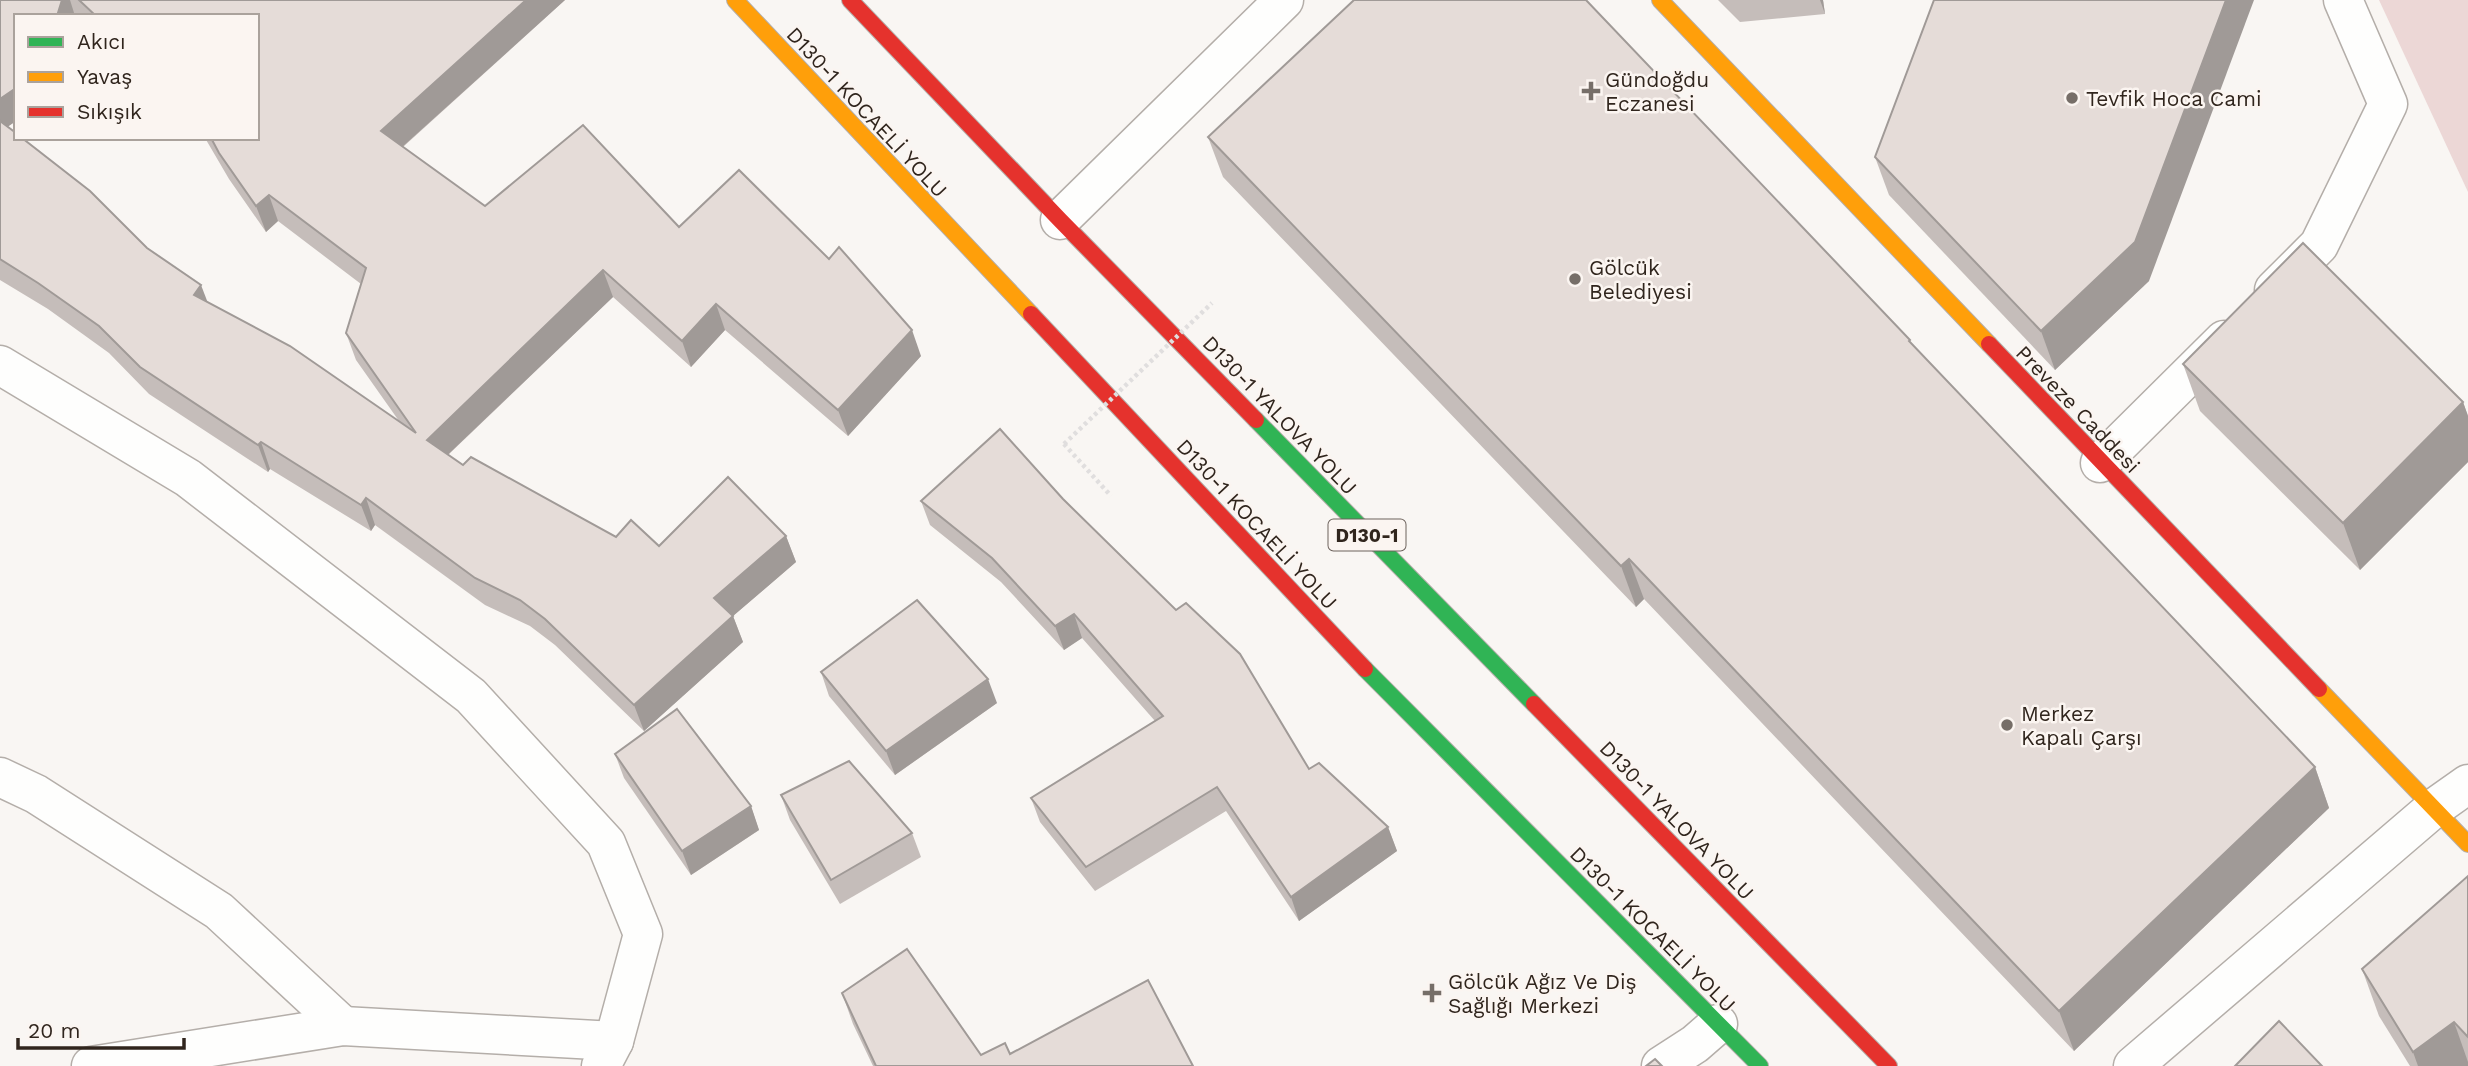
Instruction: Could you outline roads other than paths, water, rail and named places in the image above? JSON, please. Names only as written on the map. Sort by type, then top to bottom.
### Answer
[{"type":"main road","name":"D130-1 KOCAELİ YOLU","points":[[735,0],[1356,660],[1760,1066]]},
{"type":"main road","name":"D130-1 YALOVA YOLU","points":[[850,0],[1060,220],[1889,1066]]},
{"type":"main road","name":"Preveze Caddesi","points":[[1660,0],[2100,463],[2468,844]]},
{"type":"street","points":[[1060,220],[1284,0]]},
{"type":"street","points":[[2100,463],[2319,245],[2388,104],[2343,0]]},
{"type":"street","points":[[0,365],[188,478],[471,696],[606,844],[643,934],[607,1053],[343,1026],[91,1066]]},
{"type":"street","points":[[0,778],[36,794],[219,911],[343,1026]]},
{"type":"street","points":[[2133,1066],[2434,808],[2468,784]]},
{"type":"street","points":[[1661,1066],[1695,1044],[1718,1024]]},
{"type":"place","name":"Gündoğdu Eczanesi","points":[[1591,91]]},
{"type":"place","name":"Tevfik Hoca Cami","points":[[2072,98]]},
{"type":"place","name":"Gölcük Belediyesi","points":[[1575,279]]},
{"type":"place","name":"Merkez Kapalı Çarşı","points":[[2007,725]]},
{"type":"place","name":"Gölcük Ağız Ve Diş Sağlığı Merkezi","points":[[1432,993]]}]
